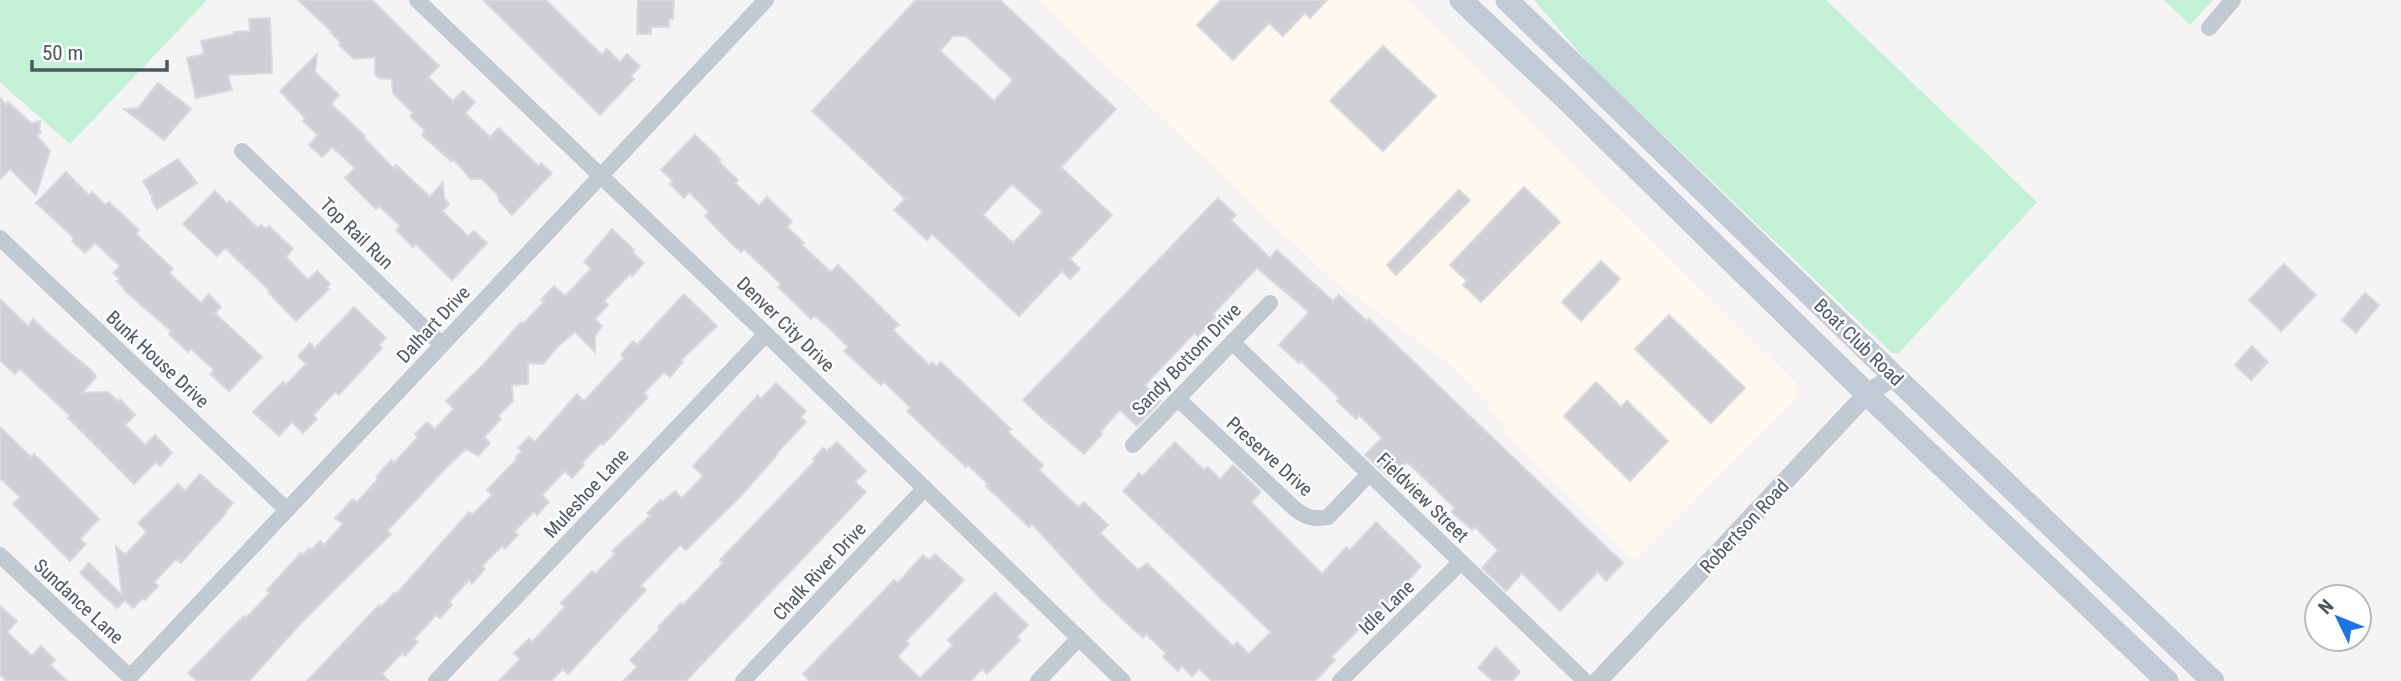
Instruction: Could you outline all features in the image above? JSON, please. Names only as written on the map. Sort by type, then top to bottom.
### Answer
[{"type":"main road","name":"Boat Club Road","points":[[1461,0],[2167,681]]},
{"type":"main road","name":"Boat Club Road","points":[[1507,0],[2213,681]]},
{"type":"street","name":"Denver City Drive","points":[[417,0],[1124,681]]},
{"type":"street","name":"Dalhart Drive","points":[[130,677],[766,0]]},
{"type":"street","points":[[2210,28],[2233,0]]},
{"type":"street","name":"Top Rail Run","points":[[242,151],[442,345]]},
{"type":"street","name":"Bunk House Drive","points":[[0,238],[287,510]]},
{"type":"street","name":"Sandy Bottom Drive","points":[[1133,445],[1270,303]]},
{"type":"street","name":"Muleshoe Lane","points":[[436,681],[766,334]]},
{"type":"street","name":"Fieldview Street","points":[[1232,342],[1585,681]]},
{"type":"street","name":"Robertson Road","points":[[1598,681],[1867,394],[1894,376]]},
{"type":"street","name":"Preserve Drive","points":[[1178,399],[1295,509],[1307,517],[1328,517],[1370,474]]},
{"type":"street","name":"Chalk River Drive","points":[[743,681],[925,488]]},
{"type":"street","name":"Sundance Lane","points":[[0,555],[130,677]]},
{"type":"street","name":"Idle Lane","points":[[1340,681],[1461,562]]},
{"type":"street","points":[[1038,681],[1079,638]]},
{"type":"shaded area","points":[[1038,0],[1407,0],[1797,384],[1796,399],[1635,561],[1506,432],[1489,405],[1445,360],[1331,279]]},
{"type":"green space","points":[[0,0],[207,0],[70,144],[0,82]]},
{"type":"green space","points":[[1534,0],[1826,0],[2037,202],[1899,353],[1892,353],[1591,66]]},
{"type":"green space","points":[[2164,0],[2213,0],[2190,25]]},
{"type":"building","points":[[298,0],[372,0],[439,66],[428,77],[453,101],[463,91],[475,102],[465,113],[490,137],[499,128],[538,166],[541,163],[552,173],[512,215],[482,179],[471,179],[455,161],[451,161],[422,135],[425,131],[410,116],[413,113],[393,93],[392,79],[379,78],[375,74],[375,57],[354,59],[339,45],[341,43],[331,31]]},
{"type":"building","points":[[483,0],[546,0],[602,55],[607,49],[620,62],[627,54],[640,66],[631,76],[634,79],[600,115]]},
{"type":"building","points":[[638,0],[674,0],[673,19],[669,19],[669,27],[651,27],[651,34],[637,34]]},
{"type":"building","points":[[916,0],[1000,0],[1116,109],[1061,167],[1112,215],[1070,259],[1080,269],[1070,279],[1062,271],[1019,316],[932,234],[927,240],[894,210],[905,199],[812,111]],"holes":[[[953,36],[966,36],[1013,80],[994,101],[940,51]],[[1012,184],[1043,212],[1013,243],[983,215]]]},
{"type":"building","points":[[1221,0],[1327,0],[1310,18],[1305,13],[1283,36],[1269,23],[1233,60],[1197,25]]},
{"type":"building","points":[[270,18],[272,73],[228,75],[232,90],[196,98],[187,58],[204,54],[201,41],[234,32],[250,31],[249,19]]},
{"type":"building","points":[[1383,46],[1436,96],[1383,151],[1330,101]]},
{"type":"building","points":[[317,54],[315,72],[339,95],[331,104],[365,136],[393,168],[396,165],[430,197],[443,182],[444,198],[449,204],[442,211],[468,236],[474,231],[487,243],[452,280],[416,244],[413,247],[396,230],[400,226],[379,206],[376,209],[345,178],[355,168],[332,147],[322,157],[309,145],[318,135],[303,121],[305,118],[280,91]]},
{"type":"building","points":[[158,83],[191,109],[164,140],[124,109],[138,108]]},
{"type":"building","points":[[0,98],[30,122],[40,121],[41,132],[37,136],[50,151],[36,195],[10,169],[0,179]]},
{"type":"building","points":[[695,135],[721,160],[719,162],[738,180],[735,183],[759,206],[767,197],[792,221],[787,227],[831,272],[838,265],[899,325],[893,330],[929,365],[932,362],[936,366],[941,362],[1011,429],[1008,432],[1043,465],[1039,470],[1078,507],[1084,502],[1108,525],[1100,533],[1138,570],[1147,563],[1233,646],[1237,642],[1249,654],[1271,632],[1123,491],[1139,473],[1143,476],[1175,442],[1204,470],[1208,467],[1220,479],[1233,465],[1261,492],[1251,502],[1322,574],[1346,547],[1350,550],[1376,522],[1421,566],[1370,623],[1368,620],[1331,657],[1335,660],[1315,681],[1212,681],[1199,669],[1192,676],[1182,666],[1178,671],[1163,657],[1166,653],[1146,634],[1143,638],[1099,597],[1032,524],[1029,527],[986,486],[988,484],[968,465],[966,467],[907,411],[911,408],[884,382],[881,385],[844,351],[848,347],[827,326],[815,316],[811,319],[778,287],[781,284],[744,249],[741,252],[727,239],[705,216],[709,212],[689,192],[684,198],[670,184],[673,181],[661,170]]},
{"type":"building","points":[[178,159],[197,183],[157,209],[143,181]]},
{"type":"building","points":[[66,172],[89,195],[92,192],[105,205],[109,202],[139,230],[136,234],[173,269],[169,273],[201,303],[209,294],[221,307],[215,313],[262,357],[229,391],[210,374],[214,370],[191,349],[188,352],[169,334],[171,331],[124,290],[117,281],[120,279],[113,273],[120,266],[95,243],[85,253],[72,241],[74,238],[36,203]]},
{"type":"building","points":[[1524,187],[1560,222],[1481,302],[1463,285],[1467,281],[1450,265]]},
{"type":"building","points":[[1459,190],[1470,200],[1396,275],[1387,265]]},
{"type":"building","points":[[215,191],[227,203],[230,201],[258,228],[261,225],[266,229],[269,226],[293,249],[286,257],[308,280],[317,271],[330,284],[327,287],[329,289],[296,321],[268,292],[270,291],[225,248],[217,256],[183,224]]},
{"type":"building","points":[[1218,198],[1236,215],[1231,220],[1270,258],[1277,250],[1333,301],[1339,295],[1367,321],[1369,319],[1623,563],[1606,581],[1598,572],[1560,611],[1522,573],[1506,591],[1482,568],[1498,550],[1475,527],[1472,530],[1452,512],[1455,508],[1407,462],[1391,479],[1365,455],[1382,438],[1359,415],[1356,419],[1337,401],[1339,398],[1301,361],[1299,363],[1279,345],[1309,312],[1257,268],[1213,314],[1216,317],[1198,336],[1194,333],[1145,385],[1161,401],[1137,426],[1120,410],[1084,454],[1041,417],[1023,400]]},
{"type":"building","points":[[612,229],[644,263],[604,301],[608,305],[595,319],[602,326],[595,336],[595,352],[575,332],[558,346],[543,364],[528,363],[528,384],[512,385],[513,401],[498,416],[501,419],[484,437],[490,443],[478,456],[466,449],[446,468],[387,531],[391,534],[302,622],[249,681],[197,681],[188,673],[270,593],[267,590],[301,553],[303,555],[309,548],[311,550],[320,541],[324,545],[343,524],[335,518],[353,499],[357,502],[391,460],[394,463],[418,437],[415,434],[427,422],[435,429],[454,409],[446,401],[485,363],[521,322],[523,324],[544,302],[541,300],[554,286],[565,296],[591,269],[584,262]]},
{"type":"building","points":[[1601,261],[1620,279],[1581,321],[1562,302]]},
{"type":"building","points":[[2284,264],[2316,295],[2281,331],[2249,300]]},
{"type":"building","points":[[2365,293],[2379,305],[2356,333],[2342,320]]},
{"type":"building","points":[[684,294],[717,326],[681,360],[683,362],[670,377],[664,372],[644,393],[648,397],[603,445],[601,443],[582,463],[584,465],[572,478],[565,471],[542,495],[549,502],[537,515],[534,512],[514,532],[518,535],[505,549],[502,546],[482,566],[485,569],[472,584],[469,580],[449,602],[452,605],[440,618],[436,615],[414,639],[418,642],[405,656],[402,653],[382,674],[389,681],[307,681],[379,605],[381,607],[397,593],[469,512],[472,515],[492,495],[487,490],[517,459],[522,451],[518,448],[529,437],[535,442],[577,394],[584,401],[624,358],[621,355],[633,341],[637,345]]},
{"type":"building","points":[[0,299],[28,326],[33,319],[92,371],[96,377],[82,393],[108,392],[118,401],[120,399],[135,415],[125,425],[145,445],[155,435],[172,453],[160,466],[156,462],[134,484],[68,418],[70,416],[20,369],[15,374],[0,360]]},
{"type":"building","points":[[354,307],[386,338],[379,345],[382,348],[339,395],[335,392],[313,415],[317,419],[303,433],[292,422],[279,436],[253,412],[283,382],[286,385],[306,364],[298,356],[310,343],[315,348]]},
{"type":"building","points":[[1669,315],[1745,388],[1711,423],[1635,349]]},
{"type":"building","points":[[2252,346],[2268,362],[2251,380],[2235,365]]},
{"type":"building","points":[[1596,382],[1621,407],[1627,401],[1668,441],[1630,481],[1564,416]]},
{"type":"building","points":[[776,383],[806,411],[801,417],[806,422],[740,497],[686,550],[680,545],[641,585],[646,590],[568,674],[563,669],[551,681],[499,681],[520,659],[514,653],[529,639],[532,642],[565,607],[561,603],[592,571],[595,574],[615,554],[612,551],[650,516],[647,513],[675,491],[682,498],[703,476],[693,466],[758,395],[761,399]]},
{"type":"building","points":[[0,427],[31,457],[34,454],[99,519],[80,539],[86,544],[70,561],[13,504],[20,497],[0,478]]},
{"type":"building","points":[[837,442],[866,471],[855,482],[866,492],[686,681],[623,681],[637,667],[630,660],[660,629],[658,627],[723,563],[720,560],[815,461],[813,459],[823,448],[827,451]]},
{"type":"building","points":[[200,474],[233,503],[181,563],[176,559],[154,582],[158,586],[145,600],[143,598],[133,608],[125,600],[117,608],[80,573],[89,563],[122,595],[116,546],[125,555],[147,532],[138,523],[178,484],[185,491]]},
{"type":"building","points":[[935,554],[964,580],[906,641],[909,644],[899,658],[920,678],[953,645],[948,640],[995,593],[1028,625],[1017,637],[1020,640],[987,674],[982,669],[971,681],[810,681],[803,674],[894,580],[898,583],[923,555],[929,560]]},
{"type":"building","points":[[0,606],[17,621],[7,632],[32,656],[41,646],[55,660],[50,665],[67,681],[7,681],[0,675]]},
{"type":"building","points":[[1496,647],[1520,672],[1512,681],[1493,681],[1478,668]]}]
